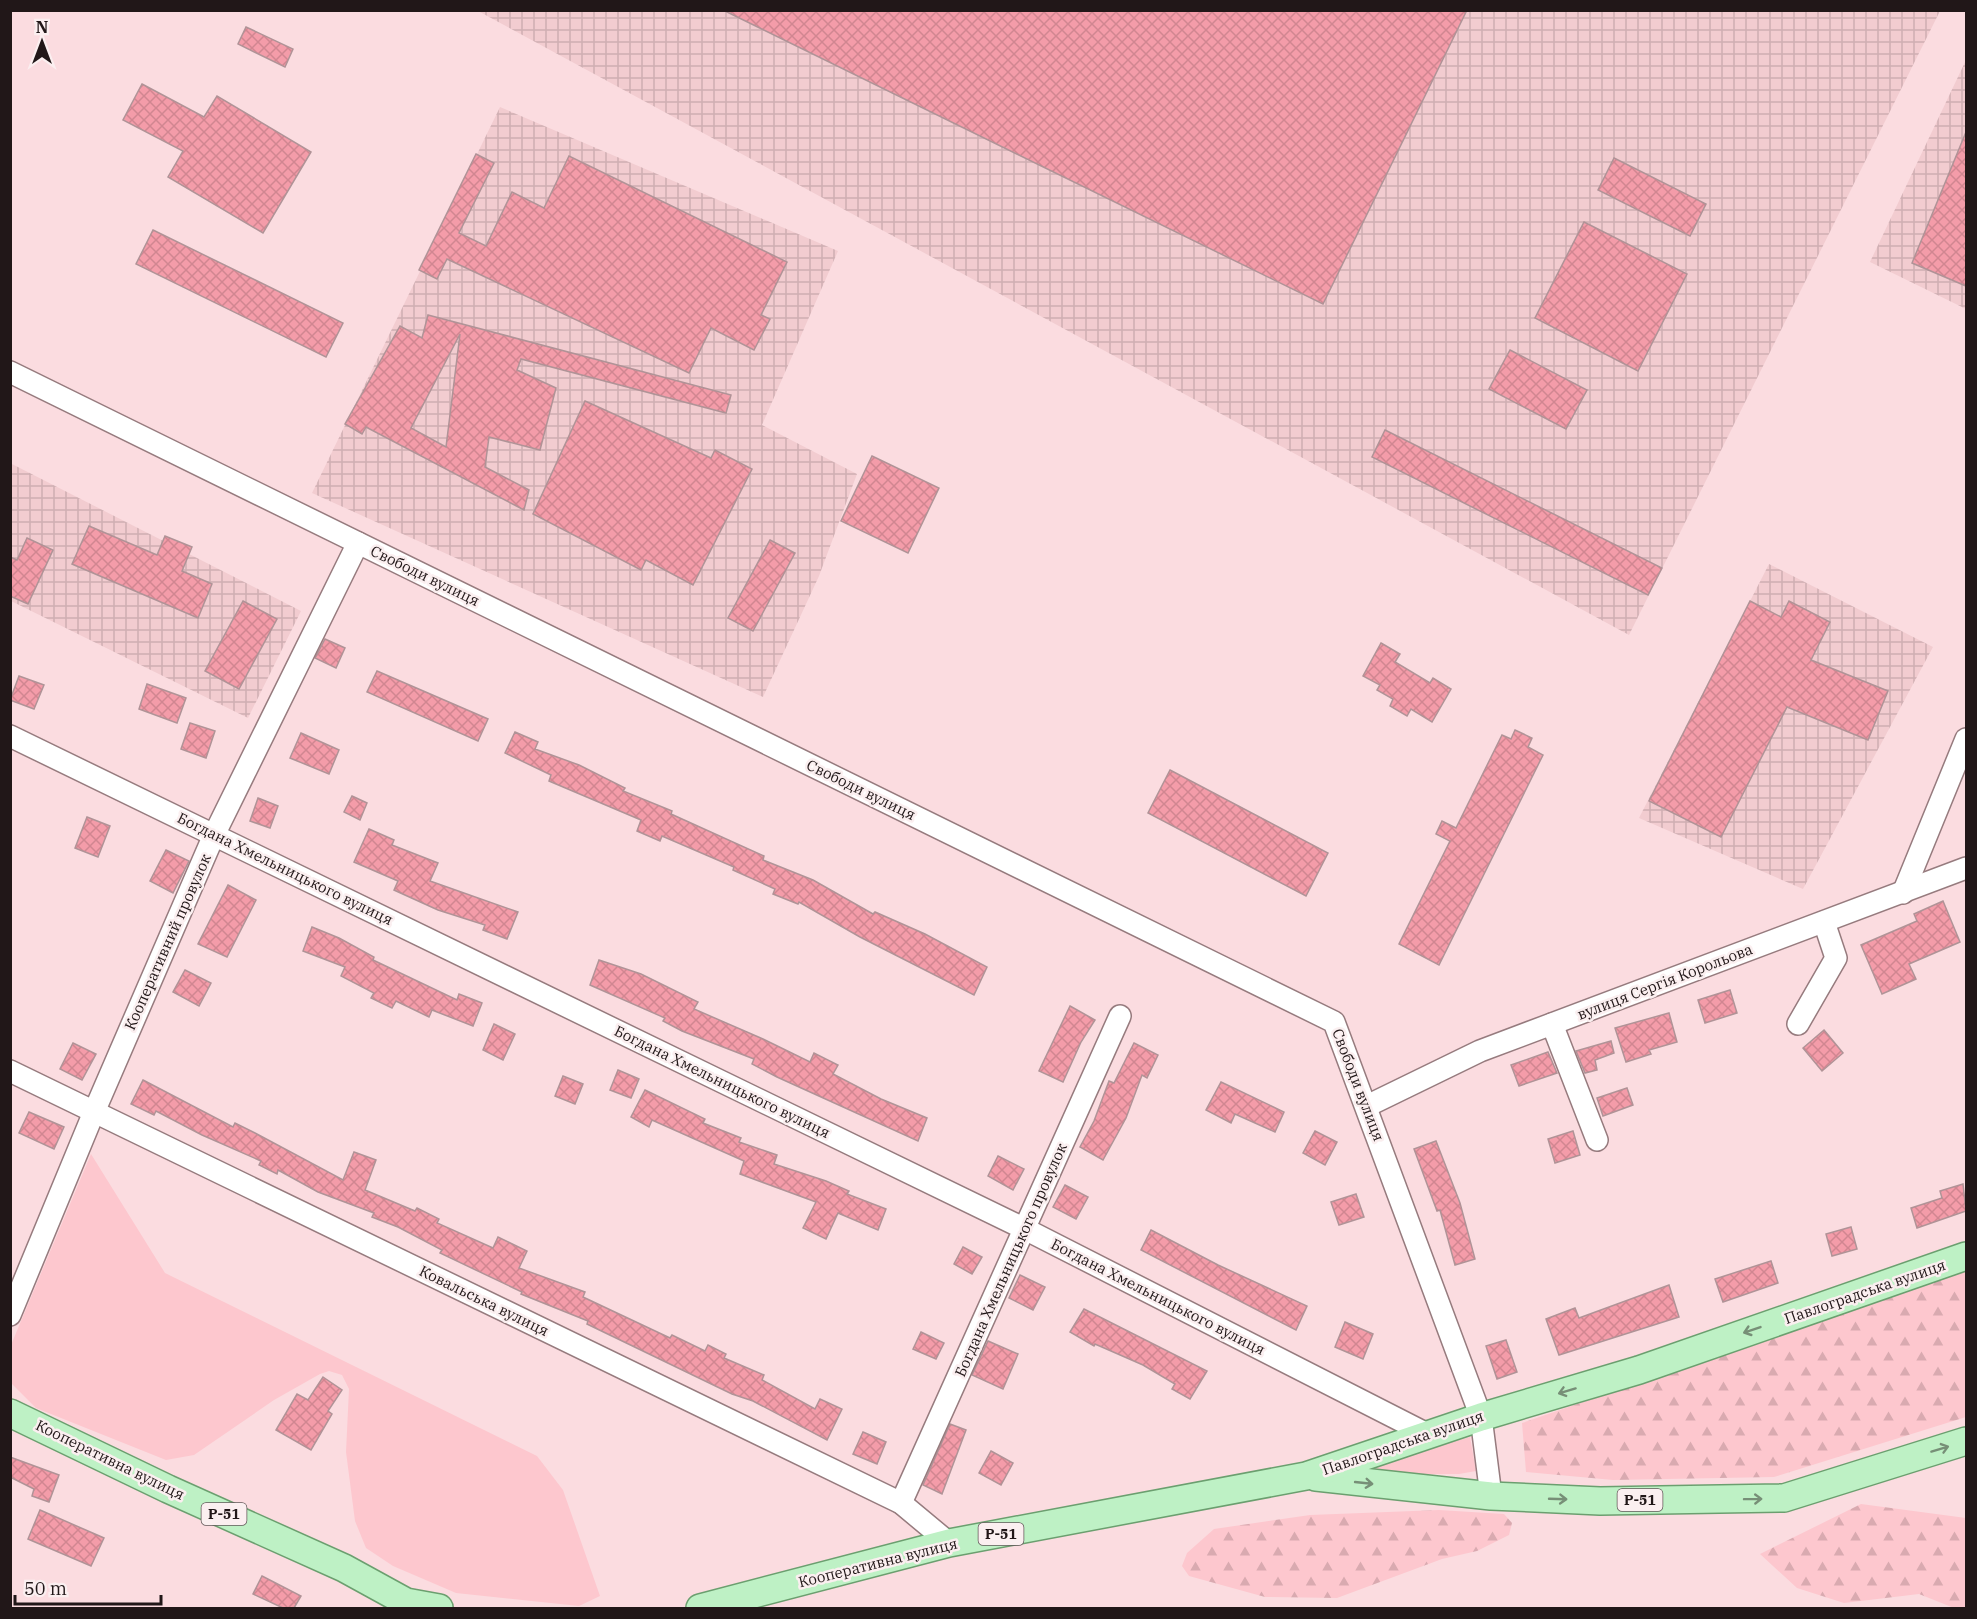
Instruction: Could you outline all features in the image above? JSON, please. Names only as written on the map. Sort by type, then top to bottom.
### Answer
[{"type":"main road","name":"Павлоградська вулиця","points":[[1306,1476],[1481,1417],[1639,1370],[1966,1256]]},
{"type":"main road","name":"Кооперативна вулиця","points":[[10,1413],[168,1489],[344,1568],[405,1605],[439,1608]]},
{"type":"main road","name":"Павлоградська вулиця","points":[[1306,1476],[1491,1496],[1600,1501],[1784,1498],[1966,1441]]},
{"type":"main road","name":"Кооперативна вулиця","points":[[700,1608],[949,1544],[1306,1476]]},
{"type":"street","name":"Свободи вулиця","points":[[10,372],[1334,1022],[1481,1417],[1491,1496]]},
{"type":"street","name":"Кооперативний провулок","points":[[10,1315],[94,1112],[214,835],[358,543]]},
{"type":"street","name":"Богдана Хмельницького вулиця","points":[[10,736],[1025,1229],[1429,1435]]},
{"type":"street","points":[[1903,892],[1966,739]]},
{"type":"street","name":"вулиця Сергія Корольова","points":[[1367,1106],[1480,1051],[1966,868]]},
{"type":"street","points":[[1798,1024],[1836,958],[1824,922]]},
{"type":"street","name":"Богдана Хмельницького провулок","points":[[901,1503],[1120,1016]]},
{"type":"street","points":[[1552,1024],[1597,1140]]},
{"type":"street","name":"Ковальська вулиця","points":[[10,1071],[901,1503],[949,1544]]},
{"type":"shaded area","points":[[478,11],[1940,11],[1629,635]]},
{"type":"shaded area","points":[[1966,60],[1966,309],[1870,262]]},
{"type":"shaded area","points":[[500,107],[838,251],[762,425],[857,474],[819,576],[763,697],[312,493]]},
{"type":"shaded area","points":[[10,463],[301,611],[248,718],[11,601]]},
{"type":"shaded area","points":[[1769,564],[1933,647],[1803,889],[1639,818]]},
{"type":"green space","points":[[91,1154],[165,1273],[537,1456],[563,1490],[600,1596],[579,1606],[456,1593],[393,1566],[366,1548],[355,1521],[346,1452],[349,1389],[342,1375],[329,1371],[320,1374],[274,1400],[194,1455],[166,1460],[36,1408],[11,1383],[11,1345]]},
{"type":"green space","points":[[1966,1271],[1966,1417],[1774,1477],[1613,1480],[1526,1472],[1522,1423]]},
{"type":"green space","points":[[1470,1437],[1476,1471],[1459,1474],[1372,1474],[1372,1465]]},
{"type":"green space","points":[[1861,1504],[1966,1518],[1966,1608],[1954,1608],[1919,1594],[1844,1603],[1797,1588],[1760,1554]]},
{"type":"green space","points":[[1439,1510],[1504,1514],[1512,1523],[1509,1535],[1477,1551],[1442,1559],[1337,1598],[1265,1597],[1189,1576],[1182,1566],[1187,1553],[1214,1529],[1310,1515]]},
{"type":"building","points":[[723,10],[1467,10],[1323,304]]},
{"type":"building","points":[[246,27],[293,49],[285,67],[238,44]]},
{"type":"building","points":[[142,84],[204,117],[217,96],[311,152],[263,233],[168,177],[183,151],[123,120]]},
{"type":"building","points":[[1966,132],[1966,286],[1912,263]]},
{"type":"building","points":[[476,154],[494,163],[459,233],[486,246],[512,192],[544,208],[569,156],[787,262],[761,315],[770,319],[754,350],[711,328],[689,373],[447,259],[437,279],[419,270]]},
{"type":"building","points":[[1614,158],[1706,204],[1690,236],[1598,190]]},
{"type":"building","points":[[1584,222],[1687,274],[1638,371],[1535,318]]},
{"type":"building","points":[[153,230],[343,323],[326,357],[136,264]]},
{"type":"building","points":[[428,315],[731,395],[726,413],[521,359],[517,370],[556,388],[540,450],[489,437],[485,467],[529,490],[524,510],[366,427],[362,434],[345,424],[400,326],[422,338]],"holes":[[[460,334],[446,447],[411,428]]]},
{"type":"building","points":[[1510,350],[1587,390],[1566,429],[1489,389]]},
{"type":"building","points":[[585,401],[711,458],[715,450],[752,469],[693,585],[646,560],[641,570],[533,514]]},
{"type":"building","points":[[1385,430],[1662,568],[1648,595],[1372,457]]},
{"type":"building","points":[[872,456],[939,488],[908,553],[841,521]]},
{"type":"building","points":[[89,526],[157,555],[165,536],[192,547],[182,571],[212,584],[198,618],[72,564]]},
{"type":"building","points":[[27,538],[53,550],[28,604],[10,596],[10,557],[17,560]]},
{"type":"building","points":[[770,540],[795,553],[753,631],[728,618]]},
{"type":"building","points":[[243,601],[277,619],[239,689],[205,671]]},
{"type":"building","points":[[1750,601],[1781,617],[1789,601],[1830,622],[1811,660],[1888,691],[1868,740],[1787,707],[1721,837],[1649,801]]},
{"type":"building","points":[[325,639],[345,648],[336,668],[315,658]]},
{"type":"building","points":[[1381,643],[1400,654],[1395,662],[1430,683],[1433,678],[1451,689],[1432,722],[1411,709],[1407,716],[1390,706],[1393,699],[1377,690],[1380,685],[1363,676]]},
{"type":"building","points":[[377,671],[488,719],[478,741],[367,692]]},
{"type":"building","points":[[19,676],[44,685],[34,709],[10,700]]},
{"type":"building","points":[[147,684],[186,698],[177,723],[139,709]]},
{"type":"building","points":[[190,723],[215,731],[206,758],[181,749]]},
{"type":"building","points":[[1515,730],[1532,738],[1528,747],[1543,755],[1439,965],[1399,944],[1450,841],[1436,834],[1442,821],[1456,828],[1502,735],[1511,739]]},
{"type":"building","points":[[515,732],[538,742],[535,749],[579,765],[625,788],[623,791],[672,811],[671,814],[764,856],[763,860],[813,880],[873,914],[875,912],[925,934],[987,967],[974,995],[860,937],[799,902],[798,904],[773,894],[775,889],[733,870],[734,867],[662,836],[660,841],[637,831],[641,820],[549,781],[551,775],[505,753]]},
{"type":"building","points":[[301,733],[339,750],[329,774],[290,758]]},
{"type":"building","points":[[1170,770],[1328,853],[1306,896],[1148,813]]},
{"type":"building","points":[[352,796],[367,803],[360,820],[344,812]]},
{"type":"building","points":[[258,798],[278,806],[270,828],[250,821]]},
{"type":"building","points":[[87,817],[110,826],[98,857],[75,848]]},
{"type":"building","points":[[369,829],[394,840],[392,845],[438,863],[430,881],[518,912],[507,939],[483,930],[485,925],[438,910],[394,890],[398,881],[354,862]]},
{"type":"building","points":[[166,850],[189,861],[173,893],[150,881]]},
{"type":"building","points":[[228,885],[256,900],[227,957],[198,944]]},
{"type":"building","points":[[1943,901],[1960,942],[1909,964],[1916,979],[1882,994],[1861,945],[1917,921],[1914,914]]},
{"type":"building","points":[[312,927],[339,938],[374,957],[373,960],[457,1000],[459,994],[482,1003],[473,1026],[432,1010],[429,1017],[396,1001],[392,1008],[371,998],[374,993],[341,976],[345,967],[303,951]]},
{"type":"building","points":[[599,960],[641,974],[698,1002],[694,1009],[810,1062],[814,1053],[838,1065],[833,1074],[881,1099],[927,1118],[918,1141],[777,1077],[752,1064],[754,1059],[682,1031],[663,1021],[665,1018],[590,985]]},
{"type":"building","points":[[185,970],[211,983],[199,1006],[173,992]]},
{"type":"building","points":[[1730,990],[1737,1013],[1705,1023],[1698,1000]]},
{"type":"building","points":[[1070,1006],[1095,1020],[1081,1042],[1063,1082],[1039,1071]]},
{"type":"building","points":[[1669,1013],[1677,1042],[1649,1050],[1651,1054],[1626,1062],[1615,1028]]},
{"type":"building","points":[[494,1024],[515,1034],[503,1060],[483,1050]]},
{"type":"building","points":[[1824,1030],[1843,1053],[1822,1071],[1803,1048]]},
{"type":"building","points":[[1611,1041],[1614,1053],[1595,1060],[1597,1070],[1585,1073],[1576,1051]]},
{"type":"building","points":[[73,1043],[96,1054],[82,1080],[60,1069]]},
{"type":"building","points":[[1134,1043],[1158,1055],[1147,1078],[1142,1075],[1126,1118],[1103,1160],[1080,1147],[1094,1121],[1109,1081],[1114,1083]]},
{"type":"building","points":[[1548,1052],[1557,1073],[1519,1086],[1511,1065]]},
{"type":"building","points":[[618,1070],[639,1079],[631,1098],[610,1090]]},
{"type":"building","points":[[563,1076],[583,1084],[575,1104],[555,1096]]},
{"type":"building","points":[[143,1080],[233,1127],[235,1123],[255,1133],[343,1180],[354,1152],[376,1160],[365,1190],[415,1211],[417,1208],[439,1219],[437,1223],[493,1248],[498,1237],[527,1251],[519,1268],[585,1292],[583,1297],[670,1338],[672,1335],[705,1351],[708,1345],[726,1354],[724,1358],[764,1375],[762,1380],[815,1409],[820,1399],[842,1409],[827,1440],[753,1401],[732,1394],[587,1324],[588,1321],[521,1294],[522,1292],[440,1253],[442,1250],[398,1227],[372,1217],[374,1213],[318,1192],[278,1170],[277,1174],[259,1165],[261,1161],[202,1135],[156,1111],[154,1115],[131,1104]]},
{"type":"building","points":[[1221,1082],[1284,1112],[1275,1132],[1235,1114],[1231,1123],[1206,1110]]},
{"type":"building","points":[[1627,1088],[1633,1105],[1603,1116],[1597,1098]]},
{"type":"building","points":[[645,1090],[705,1119],[703,1123],[741,1138],[739,1142],[777,1155],[774,1164],[826,1181],[849,1191],[847,1194],[886,1209],[878,1230],[838,1213],[826,1239],[803,1228],[816,1202],[740,1174],[744,1161],[652,1120],[649,1127],[631,1117]]},
{"type":"building","points":[[29,1112],[64,1127],[54,1149],[19,1133]]},
{"type":"building","points":[[1315,1131],[1337,1142],[1325,1165],[1303,1153]]},
{"type":"building","points":[[1573,1131],[1580,1155],[1555,1163],[1548,1139]]},
{"type":"building","points":[[1436,1141],[1460,1203],[1475,1259],[1455,1265],[1440,1210],[1437,1211],[1414,1149]]},
{"type":"building","points":[[998,1156],[1024,1169],[1013,1190],[988,1176]]},
{"type":"building","points":[[1963,1184],[1966,1211],[1917,1228],[1911,1208],[1942,1198],[1940,1191]]},
{"type":"building","points":[[1065,1185],[1088,1197],[1076,1219],[1053,1207]]},
{"type":"building","points":[[1356,1194],[1364,1217],[1339,1225],[1331,1202]]},
{"type":"building","points":[[1851,1227],[1857,1249],[1832,1256],[1826,1234]]},
{"type":"building","points":[[1151,1230],[1218,1265],[1307,1306],[1296,1330],[1141,1250]]},
{"type":"building","points":[[963,1247],[982,1257],[972,1274],[954,1264]]},
{"type":"building","points":[[1771,1261],[1778,1283],[1723,1302],[1715,1279]]},
{"type":"building","points":[[1020,1275],[1045,1287],[1033,1310],[1009,1298]]},
{"type":"building","points":[[1669,1285],[1679,1317],[1559,1355],[1546,1319],[1575,1308],[1579,1318]]},
{"type":"building","points":[[1084,1309],[1207,1371],[1190,1399],[1172,1389],[1175,1384],[1143,1365],[1095,1344],[1094,1346],[1070,1332]]},
{"type":"building","points":[[1345,1322],[1373,1334],[1363,1359],[1335,1347]]},
{"type":"building","points":[[921,1332],[944,1343],[936,1359],[913,1349]]},
{"type":"building","points":[[1506,1340],[1517,1372],[1497,1379],[1486,1346]]},
{"type":"building","points":[[988,1341],[1018,1354],[1003,1389],[972,1375]]},
{"type":"building","points":[[323,1377],[342,1390],[328,1411],[332,1414],[311,1450],[276,1430],[297,1394],[308,1400]]},
{"type":"building","points":[[950,1424],[966,1430],[942,1494],[923,1485]]},
{"type":"building","points":[[863,1432],[886,1442],[877,1464],[853,1454]]},
{"type":"building","points":[[991,1451],[1013,1463],[1001,1485],[979,1473]]},
{"type":"building","points":[[10,1457],[59,1475],[49,1502],[32,1496],[34,1489],[10,1477]]},
{"type":"building","points":[[40,1510],[104,1538],[91,1566],[28,1539]]},
{"type":"building","points":[[262,1576],[301,1596],[294,1608],[283,1608],[253,1594]]}]
